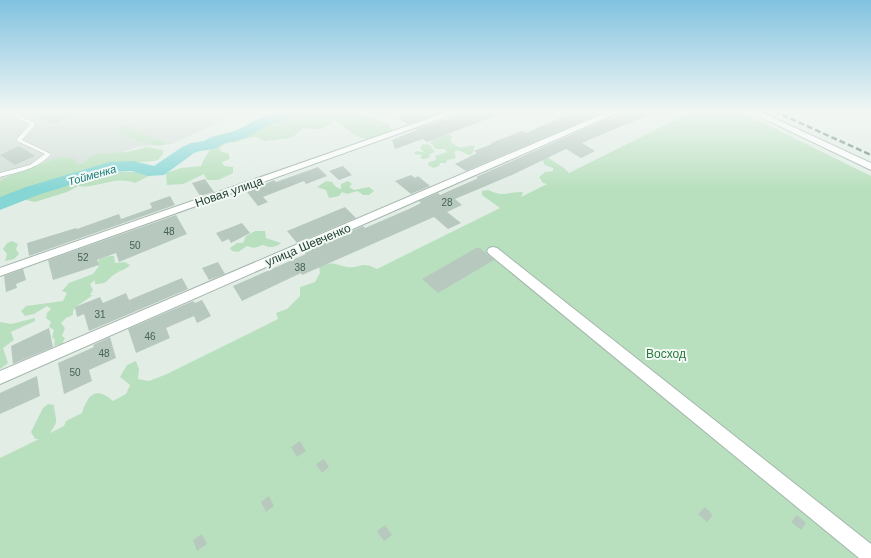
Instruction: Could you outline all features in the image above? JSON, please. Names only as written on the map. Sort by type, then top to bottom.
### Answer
[{"type":"street","name":"Новая улица","points":[[0,272],[384,137]]},
{"type":"street","name":"улица Шевченко","points":[[0,378],[557,137]]},
{"type":"street","points":[[807,137],[871,167]]},
{"type":"street","points":[[493,251],[871,556]]},
{"type":"lane","points":[[0,175],[27,168],[43,161],[48,154],[19,140],[22,137]]},
{"type":"shaded area","points":[[0,137],[187,137],[172,144],[137,147],[73,171],[60,160],[0,181]]},
{"type":"green space","points":[[124,137],[152,137],[167,143],[159,146],[137,142],[135,138],[130,139]]},
{"type":"green space","points":[[230,137],[256,137],[227,143],[219,148],[222,152],[228,153],[230,159],[222,162],[224,166],[233,167],[233,173],[218,180],[207,180],[204,174],[183,184],[167,185],[166,173],[181,168],[201,166],[210,150],[215,145]]},
{"type":"green space","points":[[256,137],[292,137],[291,138],[264,141]]},
{"type":"green space","points":[[359,137],[376,137],[373,138]]},
{"type":"green space","points":[[439,137],[453,137],[450,140],[453,144],[459,147],[475,146],[472,154],[469,155],[458,150],[454,152],[456,158],[447,160],[446,163],[440,163],[439,166],[433,168],[428,165],[429,162],[436,160],[435,156],[447,152],[445,149],[436,149],[430,142]]},
{"type":"green space","name":"Восход","points":[[641,137],[792,137],[871,176],[871,558],[0,558],[0,458],[39,439],[35,439],[31,432],[43,408],[48,404],[54,405],[56,419],[55,425],[50,433],[64,426],[66,421],[82,413],[84,406],[93,394],[102,394],[113,401],[126,394],[130,385],[120,377],[127,365],[136,361],[139,369],[138,379],[149,381],[167,374],[278,319],[276,313],[287,309],[300,296],[300,287],[315,282],[320,273],[319,267],[327,264],[347,267],[367,265],[377,269],[500,208],[482,195],[482,191],[488,190],[498,194],[523,192],[521,197],[547,184],[543,183],[539,177],[545,172],[553,171],[553,168],[545,165],[540,156],[544,155],[569,173]]},
{"type":"green space","points":[[423,144],[430,145],[435,152],[430,154],[429,158],[423,159],[420,158],[422,155],[414,154],[416,151],[424,152],[420,148]]},
{"type":"green space","points":[[147,147],[163,150],[163,154],[158,160],[123,165],[115,172],[143,172],[151,175],[135,183],[127,181],[113,181],[92,186],[78,186],[67,192],[35,202],[22,199],[32,192],[51,185],[48,185],[0,201],[0,181],[11,175],[61,157],[75,159],[77,165],[85,163],[96,154],[122,153]]},
{"type":"green space","points":[[326,181],[332,182],[336,187],[341,189],[341,184],[348,181],[352,184],[349,187],[354,190],[369,187],[374,191],[369,195],[363,195],[358,191],[347,194],[342,192],[339,196],[329,198],[326,190],[317,187]]},
{"type":"green space","points":[[255,231],[265,231],[266,238],[281,243],[272,247],[263,245],[254,248],[247,246],[238,252],[232,251],[230,248],[237,243],[243,243],[246,236]]},
{"type":"green space","points":[[12,241],[18,244],[16,249],[19,254],[14,259],[5,261],[7,254],[3,249],[7,243]]},
{"type":"green space","points":[[114,256],[115,263],[125,262],[130,265],[105,282],[95,284],[95,280],[90,284],[93,290],[90,295],[93,295],[77,306],[73,311],[73,315],[66,318],[61,323],[65,328],[62,336],[65,338],[62,344],[54,346],[55,340],[52,337],[54,330],[49,327],[51,322],[46,318],[47,313],[51,309],[47,306],[34,314],[25,316],[21,311],[26,306],[63,301],[67,293],[62,291],[69,283],[93,274],[99,266],[96,263],[100,259]]},
{"type":"green space","points":[[35,318],[35,321],[11,332],[14,340],[3,348],[8,363],[0,369],[0,322],[11,324]]},
{"type":"building","points":[[399,137],[440,137],[427,142],[423,139],[395,149],[392,140]]},
{"type":"building","points":[[506,137],[546,137],[466,171],[455,164],[477,153],[474,151],[492,144],[491,143]]},
{"type":"building","points":[[566,137],[596,137],[582,143],[595,151],[581,158],[566,149],[512,175],[455,199],[462,205],[447,212],[461,223],[448,229],[434,217],[302,275],[301,273],[242,301],[233,286],[306,254],[304,252],[363,226],[365,228],[409,209],[421,203],[419,201],[438,193],[440,195],[478,178],[476,177]]},
{"type":"building","points":[[19,146],[35,156],[15,165],[0,155]]},
{"type":"building","points":[[343,166],[352,175],[339,180],[329,171]]},
{"type":"building","points":[[318,167],[327,176],[306,184],[304,181],[263,197],[268,202],[258,206],[247,192],[274,180],[276,182]]},
{"type":"building","points":[[411,175],[415,178],[418,176],[430,186],[411,194],[395,181]]},
{"type":"building","points":[[205,179],[214,192],[200,196],[192,183]]},
{"type":"building","points":[[170,196],[175,205],[29,256],[27,243],[76,228],[77,229],[119,214],[121,219],[152,208],[150,203]]},
{"type":"building","points":[[345,207],[356,218],[297,243],[287,231]]},
{"type":"building","points":[[176,215],[187,234],[119,262],[116,253],[97,260],[99,265],[53,280],[48,260]]},
{"type":"building","points":[[242,223],[250,233],[231,243],[229,239],[222,242],[216,233]]},
{"type":"building","points":[[476,248],[480,248],[494,260],[438,293],[422,279]]},
{"type":"building","points":[[218,262],[225,274],[209,280],[202,268]]},
{"type":"building","points":[[23,269],[26,280],[16,284],[17,288],[6,292],[4,276]]},
{"type":"building","points":[[182,278],[188,289],[89,331],[84,314],[77,317],[75,307],[100,297],[103,303],[126,293],[129,300]]},
{"type":"building","points":[[202,300],[211,316],[197,323],[194,316],[166,328],[170,338],[136,353],[128,329],[193,301],[195,303]]},
{"type":"building","points":[[49,328],[53,347],[13,364],[11,346]]},
{"type":"building","points":[[110,337],[116,358],[89,370],[92,381],[64,394],[58,363],[94,347],[93,345]]},
{"type":"building","points":[[37,376],[40,396],[0,414],[0,393]]},
{"type":"building","points":[[300,441],[306,451],[297,457],[291,447]]},
{"type":"building","points":[[324,459],[329,467],[322,473],[316,464]]},
{"type":"building","points":[[269,496],[274,506],[266,512],[261,502]]},
{"type":"building","points":[[705,507],[713,515],[707,522],[698,514]]},
{"type":"building","points":[[797,515],[806,523],[801,530],[791,522]]},
{"type":"building","points":[[385,525],[392,535],[384,541],[377,531]]},
{"type":"building","points":[[202,534],[207,544],[197,551],[193,540]]},
{"type":"waterway","name":"Тойменка","points":[[0,204],[32,191],[110,167],[133,166],[148,171],[158,171],[188,150],[197,146],[208,146],[217,140],[231,137]]},
{"type":"railway","points":[[831,137],[871,155]]}]
